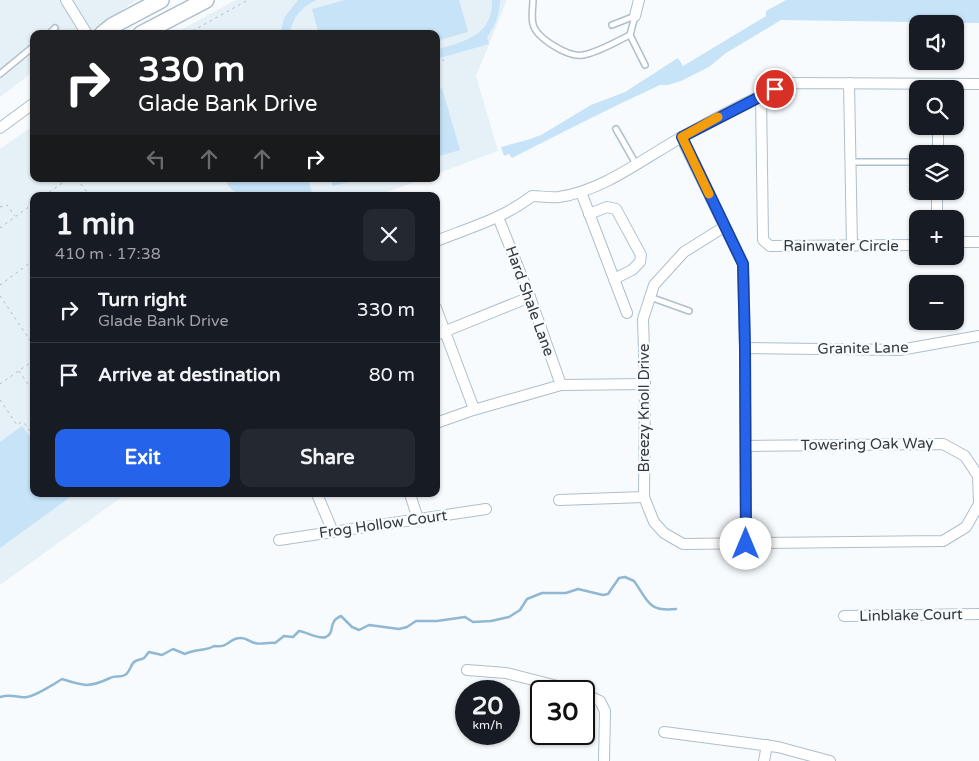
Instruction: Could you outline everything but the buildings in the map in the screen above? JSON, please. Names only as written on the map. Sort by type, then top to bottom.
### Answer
[{"type":"street","points":[[66,0],[85,30]]},
{"type":"street","points":[[107,30],[161,0]]},
{"type":"street","points":[[149,30],[206,0]]},
{"type":"street","points":[[635,16],[639,0]]},
{"type":"street","points":[[440,239],[498,217],[532,196],[557,198],[580,192],[636,164],[761,95],[788,83],[909,85]]},
{"type":"street","points":[[849,83],[852,246]]},
{"type":"street","points":[[964,85],[979,84]]},
{"type":"street","name":"Rainwater Circle","points":[[761,95],[763,240],[770,246],[909,245]]},
{"type":"street","points":[[0,128],[30,106]]},
{"type":"street","points":[[682,137],[743,264],[746,544]]},
{"type":"street","points":[[580,192],[627,313]]},
{"type":"street","points":[[589,214],[607,207],[616,209],[641,255],[640,262],[632,270],[614,279]]},
{"type":"street","name":"Hard Shale Lane","points":[[498,217],[530,298],[561,385]]},
{"type":"street","name":"Breezy Knoll Drive","points":[[724,227],[684,252],[654,285],[650,297],[644,319],[646,384],[644,497],[654,522],[664,533],[683,544],[746,544]]},
{"type":"street","points":[[964,242],[979,242]]},
{"type":"street","points":[[474,409],[441,334],[530,298]]},
{"type":"street","name":"Granite Lane","points":[[745,348],[900,350],[979,336]]},
{"type":"street","points":[[440,422],[474,409],[561,385],[646,384]]},
{"type":"street","name":"Towering Oak Way","points":[[746,446],[943,444],[965,456],[978,476],[979,503],[966,528],[943,541],[746,544]]},
{"type":"street","points":[[318,497],[333,532]]},
{"type":"street","points":[[411,497],[418,519]]},
{"type":"street","points":[[559,500],[644,497]]},
{"type":"street","name":"Frog Hollow Court","points":[[280,540],[486,509]]},
{"type":"street","name":"Linblake Court","points":[[844,616],[979,614]]},
{"type":"street","points":[[467,670],[506,673],[534,680]]},
{"type":"street","points":[[595,699],[600,701],[606,711],[604,761]]},
{"type":"street","points":[[664,732],[768,745],[830,761]]},
{"type":"street","points":[[764,761],[768,745]]},
{"type":"lane","points":[[533,0],[533,25],[539,34],[564,52],[580,56],[630,35]]},
{"type":"lane","points":[[635,16],[630,35],[645,65]]},
{"type":"lane","points":[[612,25],[635,16]]},
{"type":"lane","points":[[0,74],[30,49]]},
{"type":"lane","points":[[616,129],[636,164]]},
{"type":"lane","points":[[850,162],[909,162]]},
{"type":"lane","points":[[650,297],[689,311]]},
{"type":"path","points":[[194,30],[248,0]]},
{"type":"path","points":[[440,61],[444,60]]},
{"type":"path","points":[[50,192],[64,182]]},
{"type":"path","points":[[79,182],[87,192]]},
{"type":"path","points":[[0,207],[7,205],[16,216]]},
{"type":"path","points":[[0,228],[30,207]]},
{"type":"path","points":[[0,284],[30,263]]},
{"type":"path","points":[[0,296],[6,308],[30,341]]},
{"type":"path","points":[[0,384],[30,362]]},
{"type":"path","points":[[18,370],[30,388]]},
{"type":"path","points":[[0,400],[17,424],[24,423],[30,431]]},
{"type":"shaded area","points":[[0,0],[137,0],[90,30],[30,30],[30,74],[0,97]]},
{"type":"shaded area","points":[[236,0],[507,0],[476,76],[498,151],[440,173],[440,30],[180,30]]},
{"type":"shaded area","points":[[298,0],[317,0],[302,9],[290,30],[281,30],[284,18]]},
{"type":"shaded area","points":[[345,0],[459,0],[468,32],[440,40],[440,30],[318,30],[312,9]]},
{"type":"shaded area","points":[[492,0],[500,0],[496,20],[487,37],[489,44],[440,58],[440,49],[467,40],[475,35],[488,22]]},
{"type":"shaded area","points":[[786,0],[979,0],[979,23],[964,23],[964,15],[909,15],[909,22],[781,20],[726,53],[709,67],[681,81],[660,85],[512,158],[509,154],[504,156],[501,147],[541,135],[591,105],[625,92],[678,58],[683,66],[766,16],[766,11]]},
{"type":"shaded area","points":[[442,88],[460,150],[440,156],[440,89]]},
{"type":"shaded area","points":[[30,128],[30,182],[415,182],[387,192],[30,192],[30,497],[122,497],[0,585],[0,149]]},
{"type":"shaded area","points":[[226,182],[309,182],[312,192],[235,192]]},
{"type":"shaded area","points":[[332,182],[348,182],[333,186]]},
{"type":"shaded area","points":[[22,426],[30,437],[30,497],[70,497],[0,548],[0,442]]},
{"type":"waterway","points":[[0,697],[31,696],[62,679],[91,685],[112,677],[123,676],[136,660],[144,658],[149,652],[162,655],[173,649],[185,654],[214,646],[223,646],[236,638],[244,638],[257,644],[275,643],[284,636],[293,637],[299,631],[323,638],[329,635],[334,621],[341,616],[352,627],[359,630],[369,625],[399,629],[407,627],[416,621],[437,621],[465,617],[473,622],[491,621],[509,617],[520,610],[527,599],[542,593],[566,593],[578,589],[603,595],[608,594],[619,578],[625,577],[634,581],[649,603],[659,609],[676,609]]},
{"type":"slow traffic","points":[[709,194],[682,137],[718,117]]},
{"type":"route","points":[[746,544],[743,264],[682,137],[775,89]]}]
